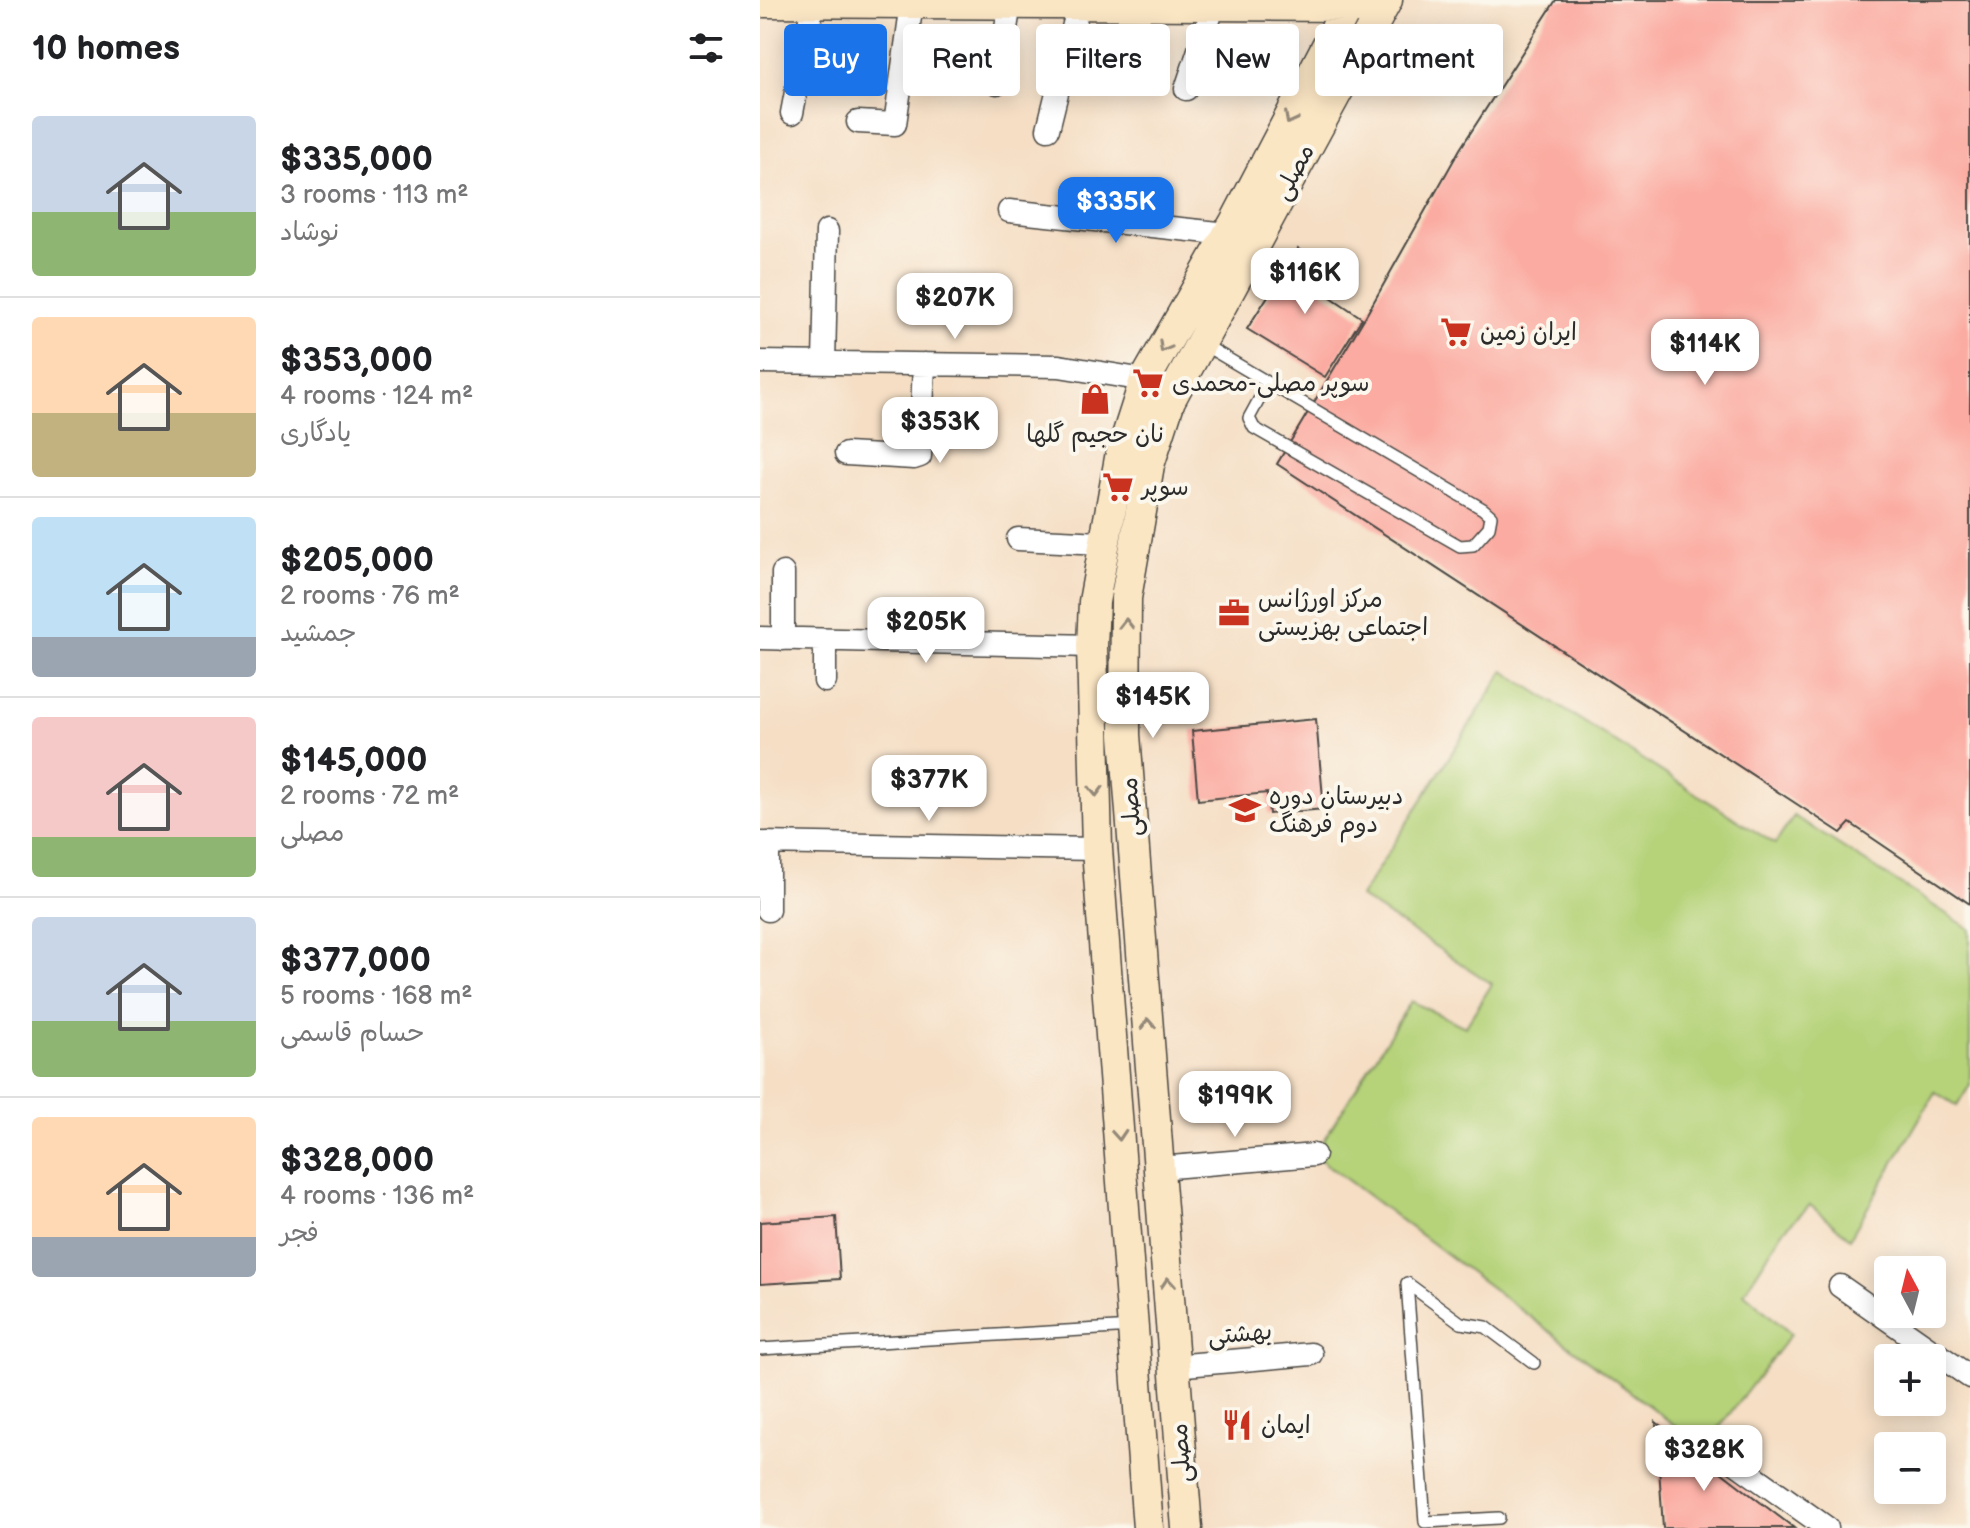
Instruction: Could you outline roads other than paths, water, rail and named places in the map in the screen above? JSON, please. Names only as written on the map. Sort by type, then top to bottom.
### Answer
[{"type":"main road","points":[[760,2],[1350,3],[1384,6]]},
{"type":"main road","name":"مصلی","points":[[1148,1528],[1097,849],[1092,646],[1094,602],[1120,458],[1145,380],[1228,234],[1350,3]]},
{"type":"main road","name":"مصلی","points":[[1187,1528],[1125,735],[1126,598],[1149,465],[1170,400],[1384,6]]},
{"type":"main road","points":[[1133,1327],[1171,1324]]},
{"type":"street","points":[[792,113],[813,3]]},
{"type":"street","points":[[858,122],[895,124],[912,3]]},
{"type":"street","points":[[1007,24],[1010,4]]},
{"type":"street","points":[[1048,129],[1079,4]]},
{"type":"street","points":[[1208,24],[1214,5]]},
{"type":"street","points":[[1009,211],[1228,234]]},
{"type":"street","points":[[824,363],[827,231]]},
{"type":"street","points":[[760,362],[1059,366],[1145,380]]},
{"type":"street","points":[[846,454],[920,456],[924,364]]},
{"type":"street","points":[[1018,539],[1103,543]]},
{"type":"street","points":[[783,573],[771,638],[1092,646]]},
{"type":"street","points":[[825,640],[825,681]]},
{"type":"street","points":[[768,910],[764,843],[1097,849]]},
{"type":"street","points":[[1159,1168],[1314,1155]]},
{"type":"street","points":[[1840,1286],[1970,1377]]},
{"type":"street","name":"بهشتی","points":[[1174,1366],[1311,1354]]},
{"type":"street","points":[[1719,1451],[1827,1528]]},
{"type":"lane","points":[[1201,343],[1483,509],[1491,516],[1489,527],[1473,545],[1460,546],[1254,428],[1249,418],[1268,383]]},
{"type":"lane","points":[[1499,1518],[1425,1525],[1407,1283],[1461,1323],[1486,1327],[1534,1363]]},
{"type":"lane","points":[[760,1349],[1133,1327]]},
{"type":"place","name":"ایران زمین","points":[[1456,332]]},
{"type":"place","name":"سوپر مصلی-محمدی","points":[[1148,383]]},
{"type":"place","name":"نان حجیم گلها","points":[[1095,399]]},
{"type":"place","name":"سوپر","points":[[1118,487]]},
{"type":"place","name":"مرکز اورژانس اجتماعی بهزیستی","points":[[1234,613]]},
{"type":"place","name":"دبیرستان دوره دوم فرهنگ","points":[[1245,810]]},
{"type":"place","name":"ایمان","points":[[1237,1425]]}]
